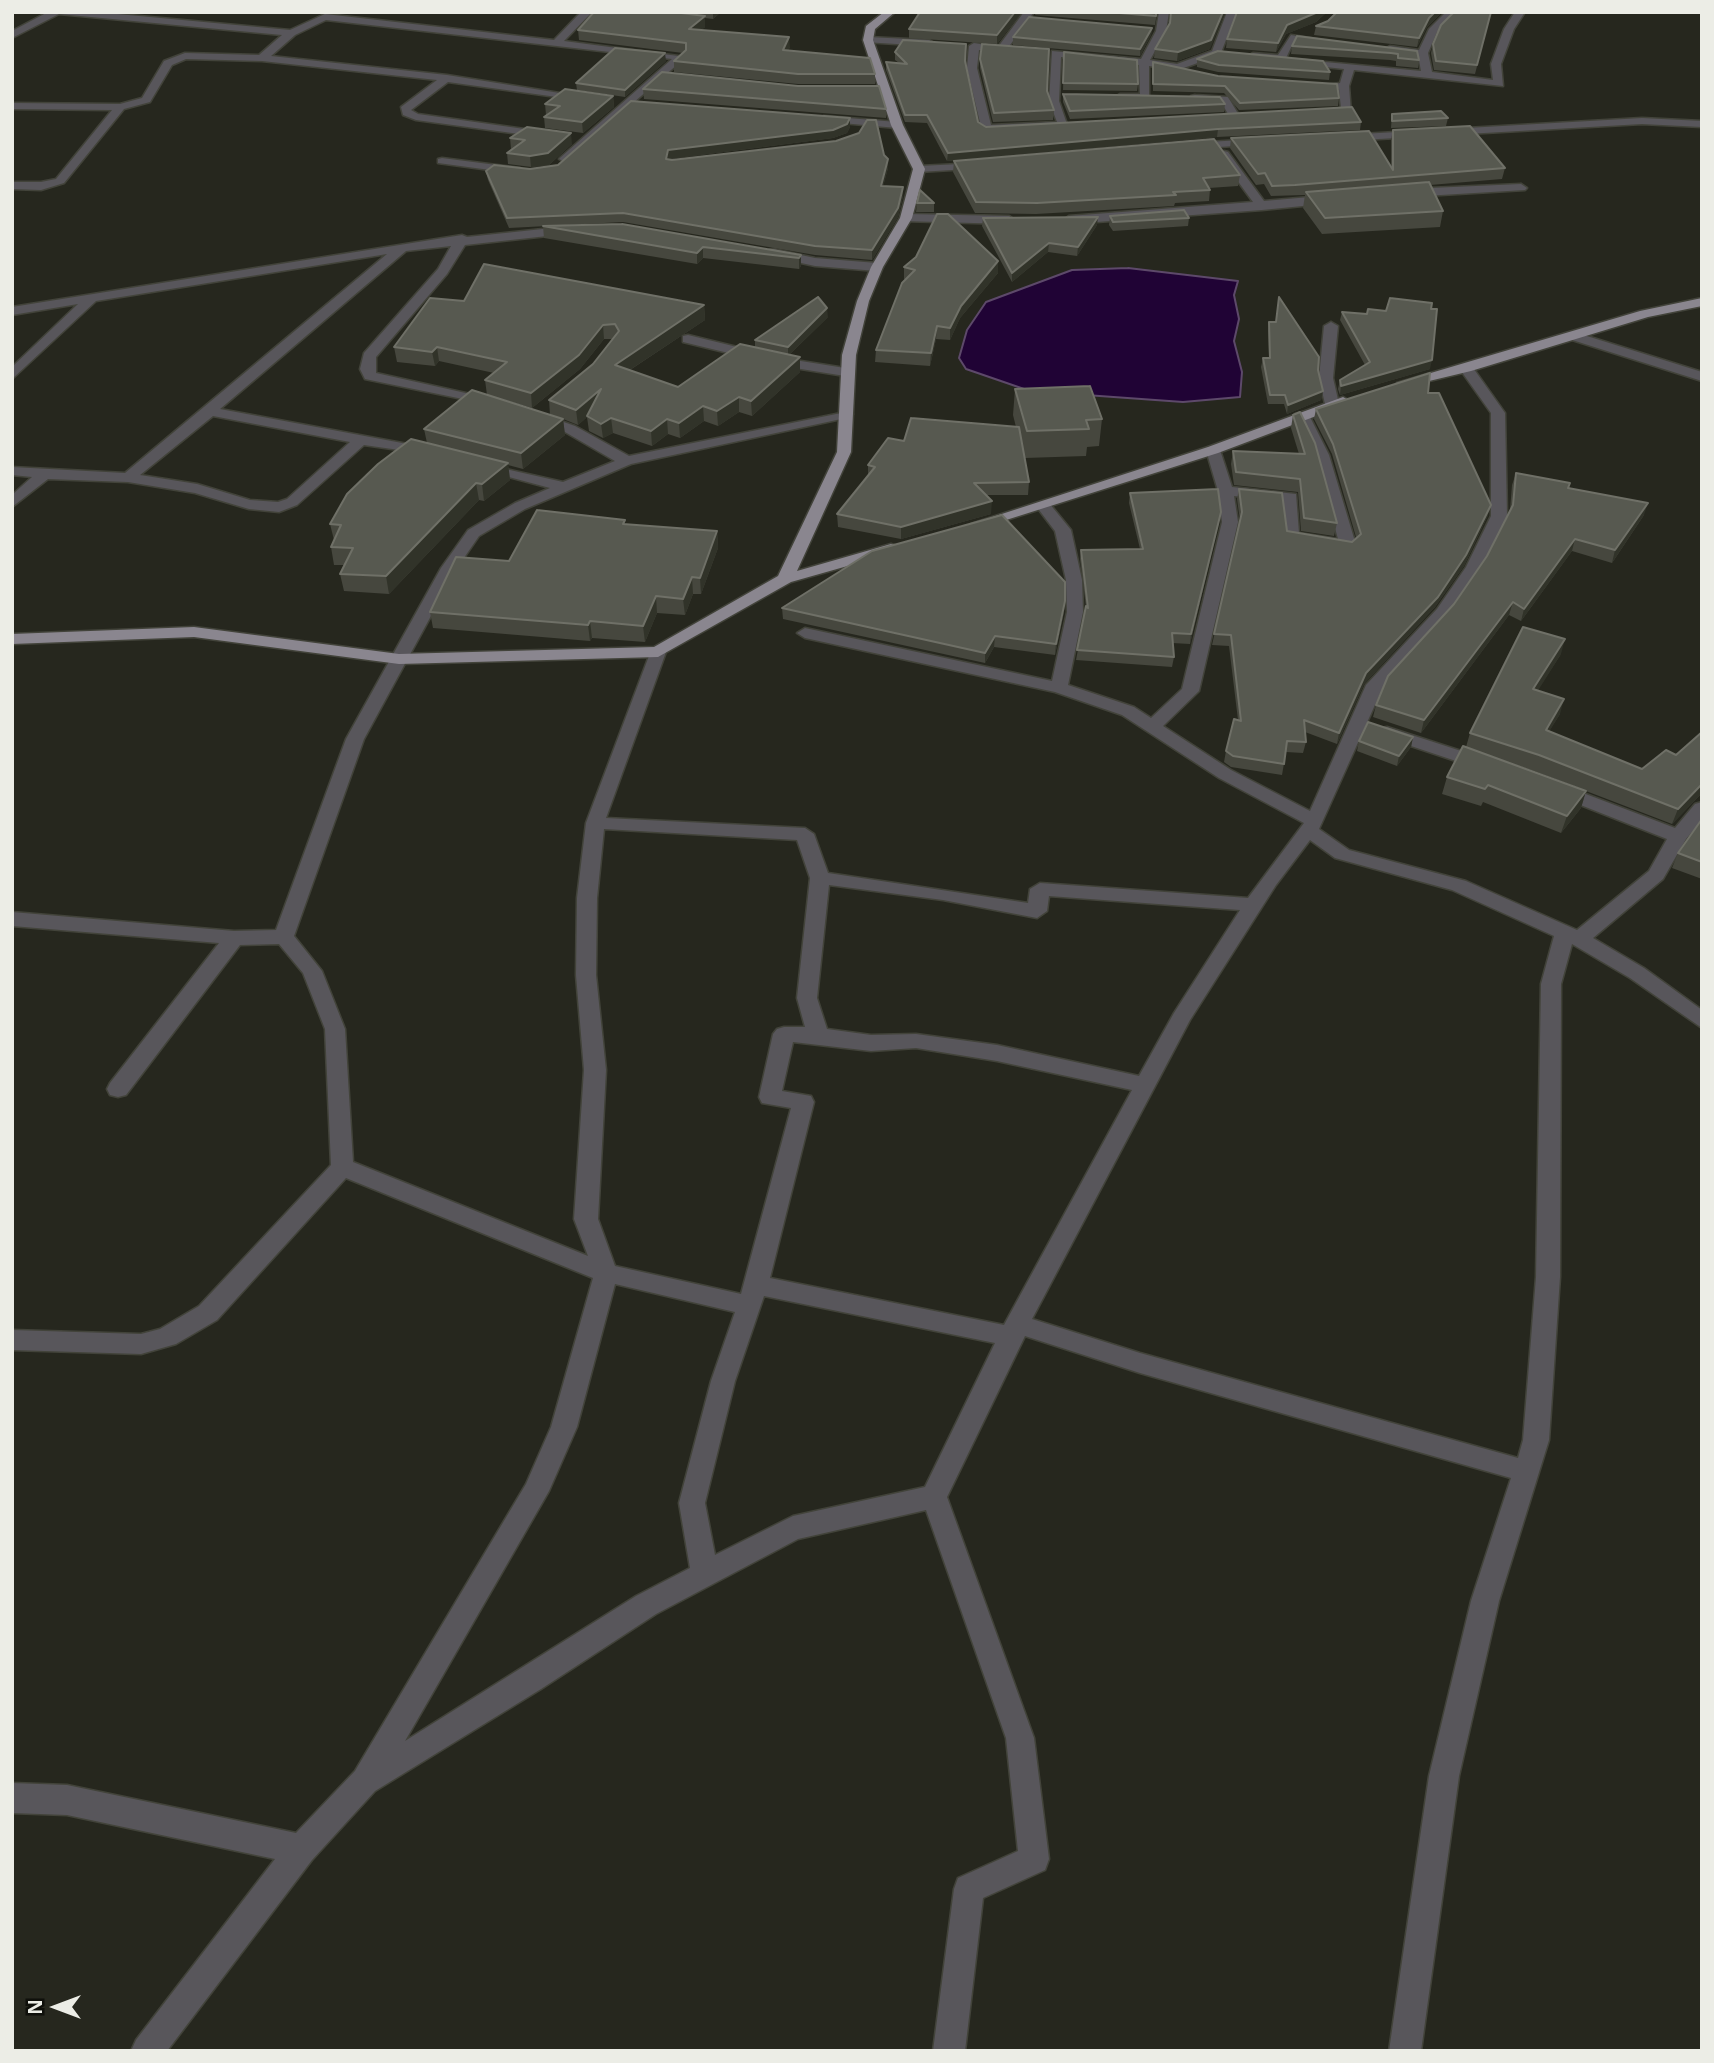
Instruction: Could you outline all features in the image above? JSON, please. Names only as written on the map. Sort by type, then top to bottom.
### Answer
[{"type":"main road","points":[[785,579],[844,452],[845,372],[863,301],[877,267],[906,218],[919,169],[880,90],[869,40],[870,28],[890,12]]},
{"type":"main road","points":[[1391,387],[1466,368],[1645,314],[1702,302]]},
{"type":"main road","points":[[966,528],[1044,506],[1213,450],[1302,414],[1355,397]]},
{"type":"main road","points":[[12,639],[194,632],[399,659],[658,652],[785,579],[901,546]]},
{"type":"street","points":[[15,32],[58,12],[291,33]]},
{"type":"street","points":[[557,43],[587,12]]},
{"type":"street","points":[[1145,97],[1144,62],[1161,32],[1164,12]]},
{"type":"street","points":[[1216,54],[1232,12]]},
{"type":"street","points":[[1427,75],[1423,53],[1433,31],[1452,12]]},
{"type":"street","points":[[1242,55],[1499,84],[1496,64],[1520,12]]},
{"type":"street","points":[[262,58],[291,33],[330,15],[681,57],[553,170]]},
{"type":"street","points":[[1001,50],[1030,17]]},
{"type":"street","points":[[1281,58],[1292,38],[1312,28]]},
{"type":"street","points":[[1148,30],[1161,32]]},
{"type":"street","points":[[1292,38],[1331,42]]},
{"type":"street","points":[[869,40],[948,44]]},
{"type":"street","points":[[961,45],[1015,50]]},
{"type":"street","points":[[974,46],[972,68],[986,129],[1077,124]]},
{"type":"street","points":[[1383,48],[1423,53]]},
{"type":"street","points":[[1042,52],[1144,62],[1204,74]]},
{"type":"street","points":[[1056,52],[1055,96],[1063,125]]},
{"type":"street","points":[[1178,68],[1216,54],[1229,54]]},
{"type":"street","points":[[13,107],[120,107],[146,100],[168,63],[185,56],[262,58],[447,78],[599,99]]},
{"type":"street","points":[[1305,114],[1347,111],[1343,86],[1350,68]]},
{"type":"street","points":[[659,76],[673,78]]},
{"type":"street","points":[[447,78],[405,109],[407,113],[416,117],[560,137]]},
{"type":"street","points":[[1320,85],[1343,86]]},
{"type":"street","points":[[1055,96],[1068,96]]},
{"type":"street","points":[[1107,97],[1158,98]]},
{"type":"street","points":[[1185,98],[1224,99],[1235,117]]},
{"type":"street","points":[[612,101],[651,105]]},
{"type":"street","points":[[12,185],[41,186],[60,181],[120,107]]},
{"type":"street","points":[[1222,118],[1249,116]]},
{"type":"street","points":[[806,118],[897,125]]},
{"type":"street","points":[[1332,138],[1642,121],[1702,124]]},
{"type":"street","points":[[854,137],[861,122]]},
{"type":"street","points":[[573,138],[586,140]]},
{"type":"street","points":[[1177,147],[1268,141]]},
{"type":"street","points":[[1217,144],[1262,206]]},
{"type":"street","points":[[442,161],[531,173]]},
{"type":"street","points":[[919,169],[989,165]]},
{"type":"street","points":[[1390,194],[1521,187]]},
{"type":"street","points":[[1060,220],[1340,198]]},
{"type":"street","points":[[906,218],[1023,221]]},
{"type":"street","points":[[12,312],[462,239],[588,229]]},
{"type":"street","points":[[462,239],[443,271],[369,356],[367,369],[370,376],[473,397],[507,407]]},
{"type":"street","points":[[128,478],[402,248]]},
{"type":"street","points":[[756,251],[815,262],[877,267]]},
{"type":"street","points":[[12,375],[92,298]]},
{"type":"street","points":[[1331,326],[1326,378],[1332,404]]},
{"type":"street","points":[[1574,335],[1702,377]]},
{"type":"street","points":[[688,339],[782,362],[845,372]]},
{"type":"street","points":[[948,2051],[969,1889],[1034,1859],[1020,1738],[934,1497],[1015,1331],[1181,1018],[1255,905],[1312,826],[1375,685],[1443,612],[1474,567],[1499,516],[1498,414],[1466,368]]},
{"type":"street","points":[[210,411],[442,455]]},
{"type":"street","points":[[536,413],[627,461]]},
{"type":"street","points":[[284,937],[355,739],[450,568],[473,533],[520,506],[627,461],[846,414]]},
{"type":"street","points":[[1226,491],[1291,497],[1292,536],[1348,545],[1322,455],[1302,414]]},
{"type":"street","points":[[12,471],[128,478],[197,489],[249,504],[279,507],[292,502],[361,440]]},
{"type":"street","points":[[1153,726],[1190,691],[1230,522],[1226,491],[1213,450]]},
{"type":"street","points":[[469,462],[563,487]]},
{"type":"street","points":[[12,503],[44,474]]},
{"type":"street","points":[[1044,506],[1063,530],[1074,580],[1075,612],[1059,688]]},
{"type":"street","points":[[805,634],[1059,688],[1128,710],[1225,774],[1312,826],[1342,854],[1459,886],[1572,936],[1637,974],[1702,1021]]},
{"type":"street","points":[[147,2051],[301,1849],[365,1781],[536,1491],[564,1427],[606,1273],[586,1219],[595,1070],[586,975],[587,911],[595,823],[658,652]]},
{"type":"street","points":[[1359,722],[1501,769]]},
{"type":"street","points":[[1539,782],[1678,836]]},
{"type":"street","points":[[1405,2051],[1444,1776],[1485,1601],[1536,1440],[1548,1277],[1552,1114],[1551,984],[1572,936],[1656,875],[1678,836],[1702,808]]},
{"type":"street","points":[[595,823],[805,834],[820,878],[807,998],[818,1035]]},
{"type":"street","points":[[820,878],[943,894],[1037,911],[1040,889],[1255,905]]},
{"type":"street","points":[[12,919],[234,938],[284,937]]},
{"type":"street","points":[[12,1340],[141,1344],[167,1337],[208,1313],[342,1167],[335,1029],[312,971],[284,937]]},
{"type":"street","points":[[118,1089],[234,938]]},
{"type":"street","points":[[705,1574],[692,1503],[723,1381],[752,1295],[803,1102],[769,1097],[784,1034],[818,1035],[870,1043],[916,1041],[997,1053],[1146,1085]]},
{"type":"street","points":[[342,1167],[606,1273],[1015,1331],[1177,1373],[1528,1472]]},
{"type":"street","points":[[365,1781],[531,1680],[646,1605],[793,1528],[934,1497]]},
{"type":"street","points":[[12,1798],[67,1800],[301,1849]]},
{"type":"shaded area","points":[[1128,268],[1238,281],[1234,295],[1239,319],[1234,341],[1242,372],[1240,397],[1183,402],[1027,390],[966,369],[959,358],[967,330],[986,302],[1072,270]]},
{"type":"building","points":[[594,12],[673,12],[705,16],[689,29],[789,37],[783,50],[870,58],[875,74],[798,74],[674,61],[686,50],[686,43],[578,30]]},
{"type":"building","points":[[920,12],[1015,12],[997,35],[909,29]]},
{"type":"building","points":[[1107,12],[1156,12],[1156,16]]},
{"type":"building","points":[[1171,12],[1223,12],[1211,40],[1178,52],[1155,49],[1170,23]]},
{"type":"building","points":[[1237,12],[1318,12],[1287,25],[1278,43],[1227,39]]},
{"type":"building","points":[[1337,12],[1435,12],[1419,38],[1316,26],[1328,21]]},
{"type":"building","points":[[1454,12],[1491,12],[1477,65],[1436,61],[1433,44],[1441,25]]},
{"type":"building","points":[[1029,17],[1152,28],[1140,49],[1013,37]]},
{"type":"building","points":[[1297,36],[1417,51],[1419,60],[1398,58],[1398,54],[1391,53],[1292,46]]},
{"type":"building","points":[[903,40],[966,44],[965,61],[978,122],[986,127],[1352,107],[1361,122],[1218,129],[948,153],[927,115],[905,115],[886,62],[907,64],[895,52]]},
{"type":"building","points":[[982,44],[1049,49],[1047,91],[1054,110],[994,113],[980,59]]},
{"type":"building","points":[[615,48],[665,53],[625,90],[576,83]]},
{"type":"building","points":[[1218,51],[1323,61],[1330,72],[1219,65],[1197,59]]},
{"type":"building","points":[[1064,52],[1137,60],[1138,84],[1063,83]]},
{"type":"building","points":[[1153,62],[1218,76],[1337,84],[1339,98],[1240,103],[1225,86],[1153,84]]},
{"type":"building","points":[[662,72],[798,86],[879,86],[886,109],[643,89]]},
{"type":"building","points":[[565,89],[613,96],[582,122],[544,117],[560,106],[545,104]]},
{"type":"building","points":[[1063,94],[1220,97],[1225,104],[1070,111]]},
{"type":"building","points":[[631,101],[850,118],[847,124],[833,130],[668,150],[666,159],[672,160],[836,141],[859,133],[867,120],[876,120],[884,155],[888,159],[881,186],[903,187],[898,208],[872,250],[815,246],[623,213],[507,218],[486,171],[494,165],[530,169],[558,165]]},
{"type":"building","points":[[1441,111],[1448,118],[1392,121],[1392,114]]},
{"type":"building","points":[[1470,126],[1505,168],[1272,186],[1265,173],[1258,174],[1231,138],[1369,131],[1393,170],[1393,130]]},
{"type":"building","points":[[527,127],[571,133],[548,153],[530,156],[507,153],[525,140],[510,138]]},
{"type":"building","points":[[1214,139],[1240,175],[1203,178],[1210,190],[1173,192],[1176,195],[1037,203],[976,202],[954,161]]},
{"type":"building","points":[[1429,182],[1443,211],[1325,218],[1306,192]]},
{"type":"building","points":[[920,190],[934,203],[917,203]]},
{"type":"building","points":[[1184,210],[1189,218],[1113,222],[1110,216]]},
{"type":"building","points":[[937,214],[948,214],[998,261],[961,306],[950,328],[937,326],[931,353],[876,350],[902,283],[915,270],[904,267],[916,257]]},
{"type":"building","points":[[1098,217],[1078,247],[1049,243],[1012,273],[983,218]]},
{"type":"building","points":[[622,224],[801,255],[799,258],[703,247],[697,253],[543,226]]},
{"type":"building","points":[[484,264],[704,305],[615,365],[678,387],[740,344],[800,357],[751,401],[739,397],[717,411],[703,406],[679,423],[667,419],[651,431],[611,418],[601,424],[587,416],[601,389],[576,410],[549,400],[593,364],[619,331],[615,324],[603,325],[579,355],[531,393],[485,380],[507,362],[437,347],[432,352],[394,347],[430,298],[464,301]]},
{"type":"building","points":[[818,297],[827,308],[788,347],[755,340]]},
{"type":"building","points":[[1279,297],[1319,357],[1318,370],[1323,391],[1288,405],[1285,395],[1270,395],[1263,358],[1270,358],[1269,322],[1276,322]]},
{"type":"building","points":[[1390,298],[1432,303],[1431,309],[1437,309],[1432,360],[1341,386],[1340,380],[1370,362],[1342,312],[1367,314],[1368,309],[1386,311]]},
{"type":"building","points":[[1430,373],[1428,393],[1439,393],[1491,505],[1466,555],[1438,597],[1366,673],[1339,733],[1304,720],[1306,742],[1287,741],[1284,764],[1233,756],[1226,751],[1234,719],[1241,721],[1231,635],[1214,634],[1242,512],[1239,489],[1282,493],[1287,531],[1352,542],[1361,534],[1333,444],[1316,409]]},
{"type":"building","points":[[1090,386],[1102,419],[1086,420],[1089,429],[1027,431],[1015,389]]},
{"type":"building","points":[[472,390],[563,419],[521,453],[424,429]]},
{"type":"building","points":[[1300,412],[1315,443],[1337,523],[1304,518],[1300,479],[1236,472],[1233,451],[1305,454],[1293,415]]},
{"type":"building","points":[[911,418],[1019,427],[1029,482],[974,483],[992,501],[901,527],[837,514],[875,467],[868,465],[888,438],[904,441]]},
{"type":"building","points":[[411,439],[508,463],[482,484],[476,483],[386,576],[340,574],[353,548],[331,547],[341,525],[330,524],[347,494],[378,464]]},
{"type":"building","points":[[1516,473],[1570,483],[1568,488],[1648,503],[1615,550],[1575,539],[1524,609],[1513,602],[1424,720],[1376,705],[1388,676],[1454,604],[1487,556],[1513,505]]},
{"type":"building","points":[[1218,489],[1221,512],[1191,634],[1172,633],[1174,657],[1077,650],[1086,606],[1088,608],[1081,550],[1143,549],[1130,493]]},
{"type":"building","points":[[537,510],[625,520],[623,524],[717,531],[700,578],[692,577],[683,599],[656,596],[643,626],[590,621],[588,625],[430,612],[456,557],[509,561]]},
{"type":"building","points":[[1002,515],[1065,582],[1065,601],[1056,644],[995,636],[985,653],[782,608],[872,551]]},
{"type":"building","points":[[1523,627],[1565,639],[1533,689],[1564,699],[1546,730],[1642,769],[1666,750],[1676,755],[1702,732],[1702,784],[1678,809],[1539,755],[1470,733]]},
{"type":"building","points":[[1368,722],[1413,737],[1399,756],[1359,741]]},
{"type":"building","points":[[1463,746],[1586,791],[1567,816],[1488,785],[1485,789],[1447,777]]},
{"type":"building","points":[[1702,819],[1702,862],[1678,853]]}]
